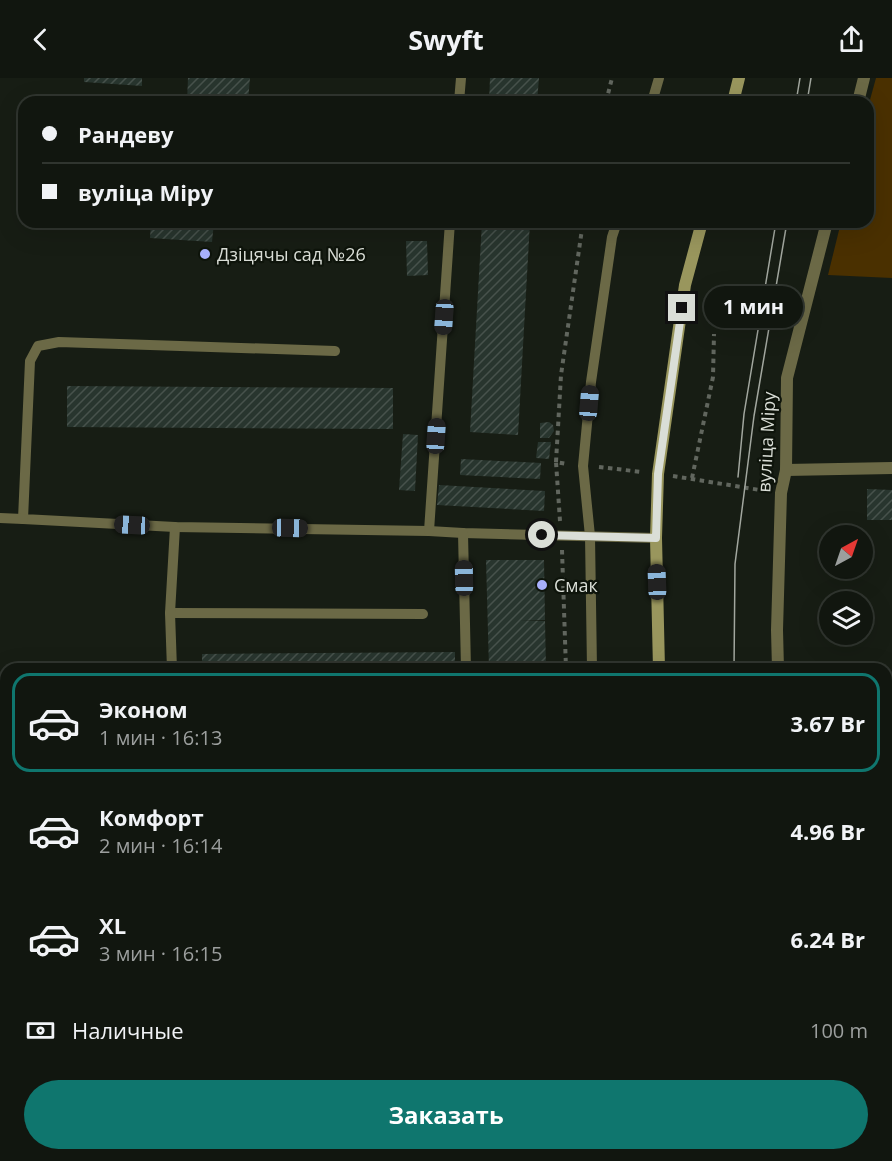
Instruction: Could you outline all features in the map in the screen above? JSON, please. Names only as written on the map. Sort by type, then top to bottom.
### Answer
[{"type":"main road","points":[[734,96],[739,78]]},
{"type":"main road","points":[[659,663],[656,538],[658,474],[685,285],[700,228]]},
{"type":"street","points":[[860,96],[864,78]]},
{"type":"street","name":"вуліца Міру","points":[[778,663],[781,493],[786,470],[787,378],[825,228]]},
{"type":"street","points":[[786,470],[892,468]]},
{"type":"lane","points":[[459,96],[460,78]]},
{"type":"lane","points":[[654,96],[659,78]]},
{"type":"lane","points":[[429,531],[450,228]]},
{"type":"lane","points":[[592,663],[591,536],[583,466],[591,382],[615,228]]},
{"type":"lane","points":[[23,519],[30,361],[38,346],[58,342],[335,351]]},
{"type":"lane","points":[[0,518],[175,526],[656,538]]},
{"type":"lane","points":[[172,663],[170,613],[175,526]]},
{"type":"lane","points":[[463,533],[466,663]]},
{"type":"lane","points":[[170,613],[423,615]]},
{"type":"path","points":[[608,96],[612,78]]},
{"type":"path","points":[[566,663],[563,560],[556,462],[561,375],[582,228]]},
{"type":"path","points":[[692,478],[713,377],[714,334]]},
{"type":"path","points":[[556,462],[692,478],[781,493]]},
{"type":"shaded area","points":[[876,78],[892,78],[892,278],[828,275],[840,228],[874,228],[874,96],[871,96]]},
{"type":"building","points":[[84,78],[142,78],[142,86],[84,82]]},
{"type":"building","points":[[188,78],[250,78],[248,96],[187,96]]},
{"type":"building","points":[[490,78],[539,78],[538,96],[489,96]]},
{"type":"building","points":[[151,228],[213,228],[212,242],[150,238]]},
{"type":"building","points":[[482,228],[530,228],[518,435],[470,432]]},
{"type":"building","points":[[406,241],[427,241],[428,275],[407,276]]},
{"type":"building","points":[[67,386],[393,388],[393,429],[67,427]]},
{"type":"building","points":[[549,422],[553,425],[554,431],[549,438],[540,438],[540,423]]},
{"type":"building","points":[[403,434],[418,435],[415,491],[399,490]]},
{"type":"building","points":[[538,442],[551,442],[549,459],[536,458]]},
{"type":"building","points":[[461,459],[541,463],[540,479],[460,475]]},
{"type":"building","points":[[439,485],[545,491],[544,511],[437,505]]},
{"type":"building","points":[[867,489],[892,490],[892,520],[867,520]]},
{"type":"building","points":[[486,560],[544,560],[545,620],[519,621],[545,621],[546,663],[489,663]]},
{"type":"building","points":[[455,652],[455,663],[202,663],[202,654]]},
{"type":"tram line","points":[[797,96],[800,78]]},
{"type":"tram line","points":[[808,96],[811,78]]},
{"type":"tram line","points":[[738,477],[744,414],[775,228]]},
{"type":"tram line","points":[[734,663],[735,564],[754,416],[786,228]]},
{"type":"place","name":"Дзіцячы сад №26","points":[[205,254]]},
{"type":"place","name":"Смак","points":[[542,585]]},
{"type":"route","points":[[542,535],[656,538],[658,474],[682,308]]}]
